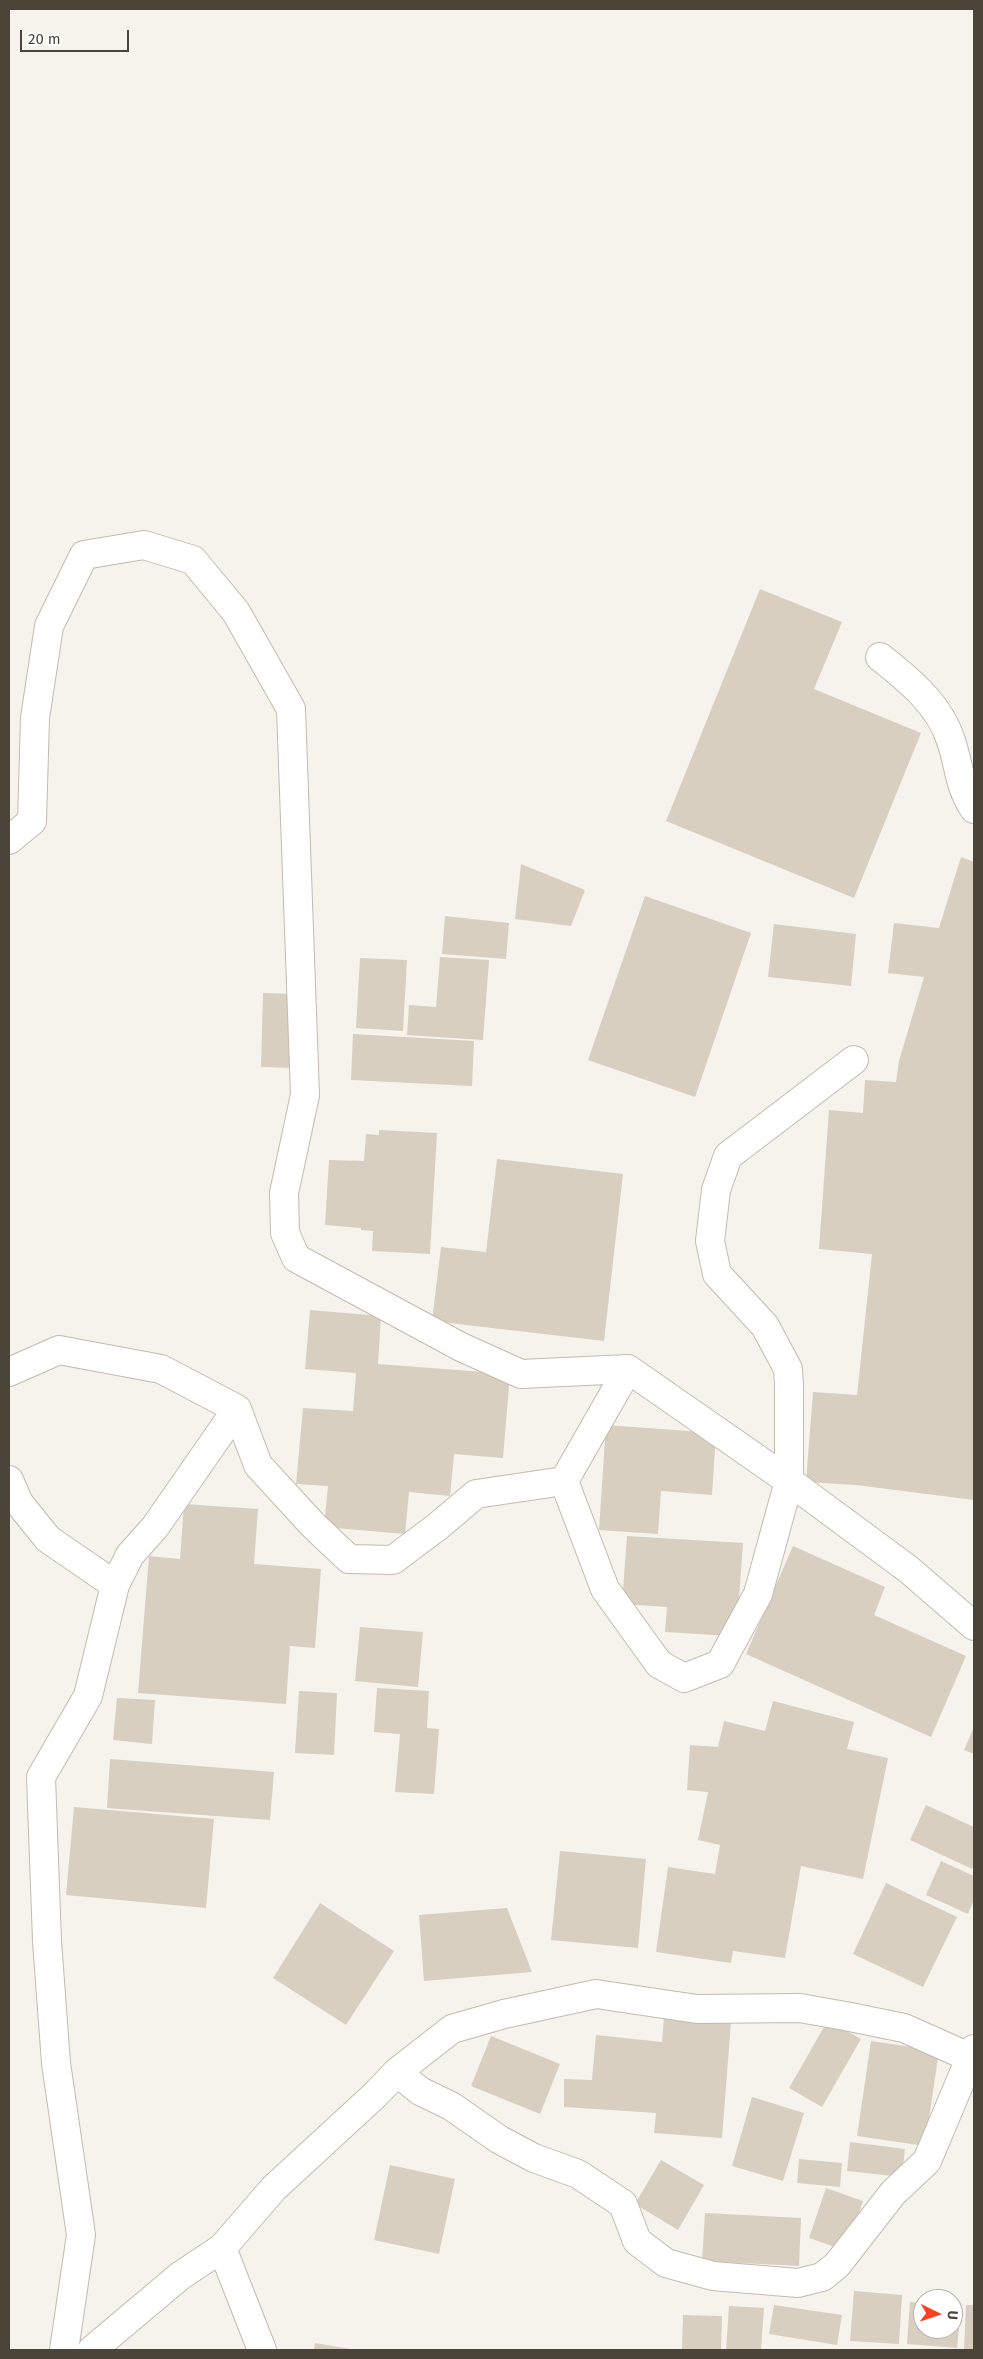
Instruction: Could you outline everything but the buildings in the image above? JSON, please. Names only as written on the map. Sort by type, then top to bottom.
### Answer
[{"type":"street","points":[[9,840],[32,821],[35,718],[49,626],[84,555],[144,545],[194,560],[236,612],[291,709],[305,1095],[284,1193],[285,1233],[296,1258],[461,1346],[521,1374],[628,1369],[789,1481],[908,1569],[974,1626]]},
{"type":"street","points":[[880,657],[907,678],[937,711],[951,741],[964,794],[974,810]]},
{"type":"street","points":[[564,1481],[605,1589],[659,1664],[684,1678],[720,1664],[758,1594],[789,1481],[788,1369],[764,1326],[717,1274],[710,1241],[716,1190],[728,1156],[854,1060]]},
{"type":"street","points":[[9,1372],[59,1350],[161,1369],[237,1409],[258,1465],[349,1559],[393,1560],[437,1527],[476,1494],[564,1481]]},
{"type":"street","points":[[564,1481],[628,1369]]},
{"type":"street","points":[[64,2350],[81,2235],[56,2063],[47,1941],[41,1777],[88,1696],[115,1585],[130,1555],[155,1527],[237,1409]]},
{"type":"street","points":[[9,1480],[19,1503],[48,1539],[115,1585]]},
{"type":"street","points":[[92,2350],[180,2276],[222,2248],[274,2188],[375,2095],[397,2072],[452,2030],[504,2014],[596,1994],[697,2009],[800,2008],[904,2028],[972,2053],[928,2161],[893,2193],[837,2265],[822,2277],[798,2283],[713,2276],[666,2263],[637,2241],[623,2204],[578,2174],[534,2158],[500,2140],[451,2106],[420,2091],[397,2072]]},
{"type":"street","points":[[222,2248],[262,2350]]}]
